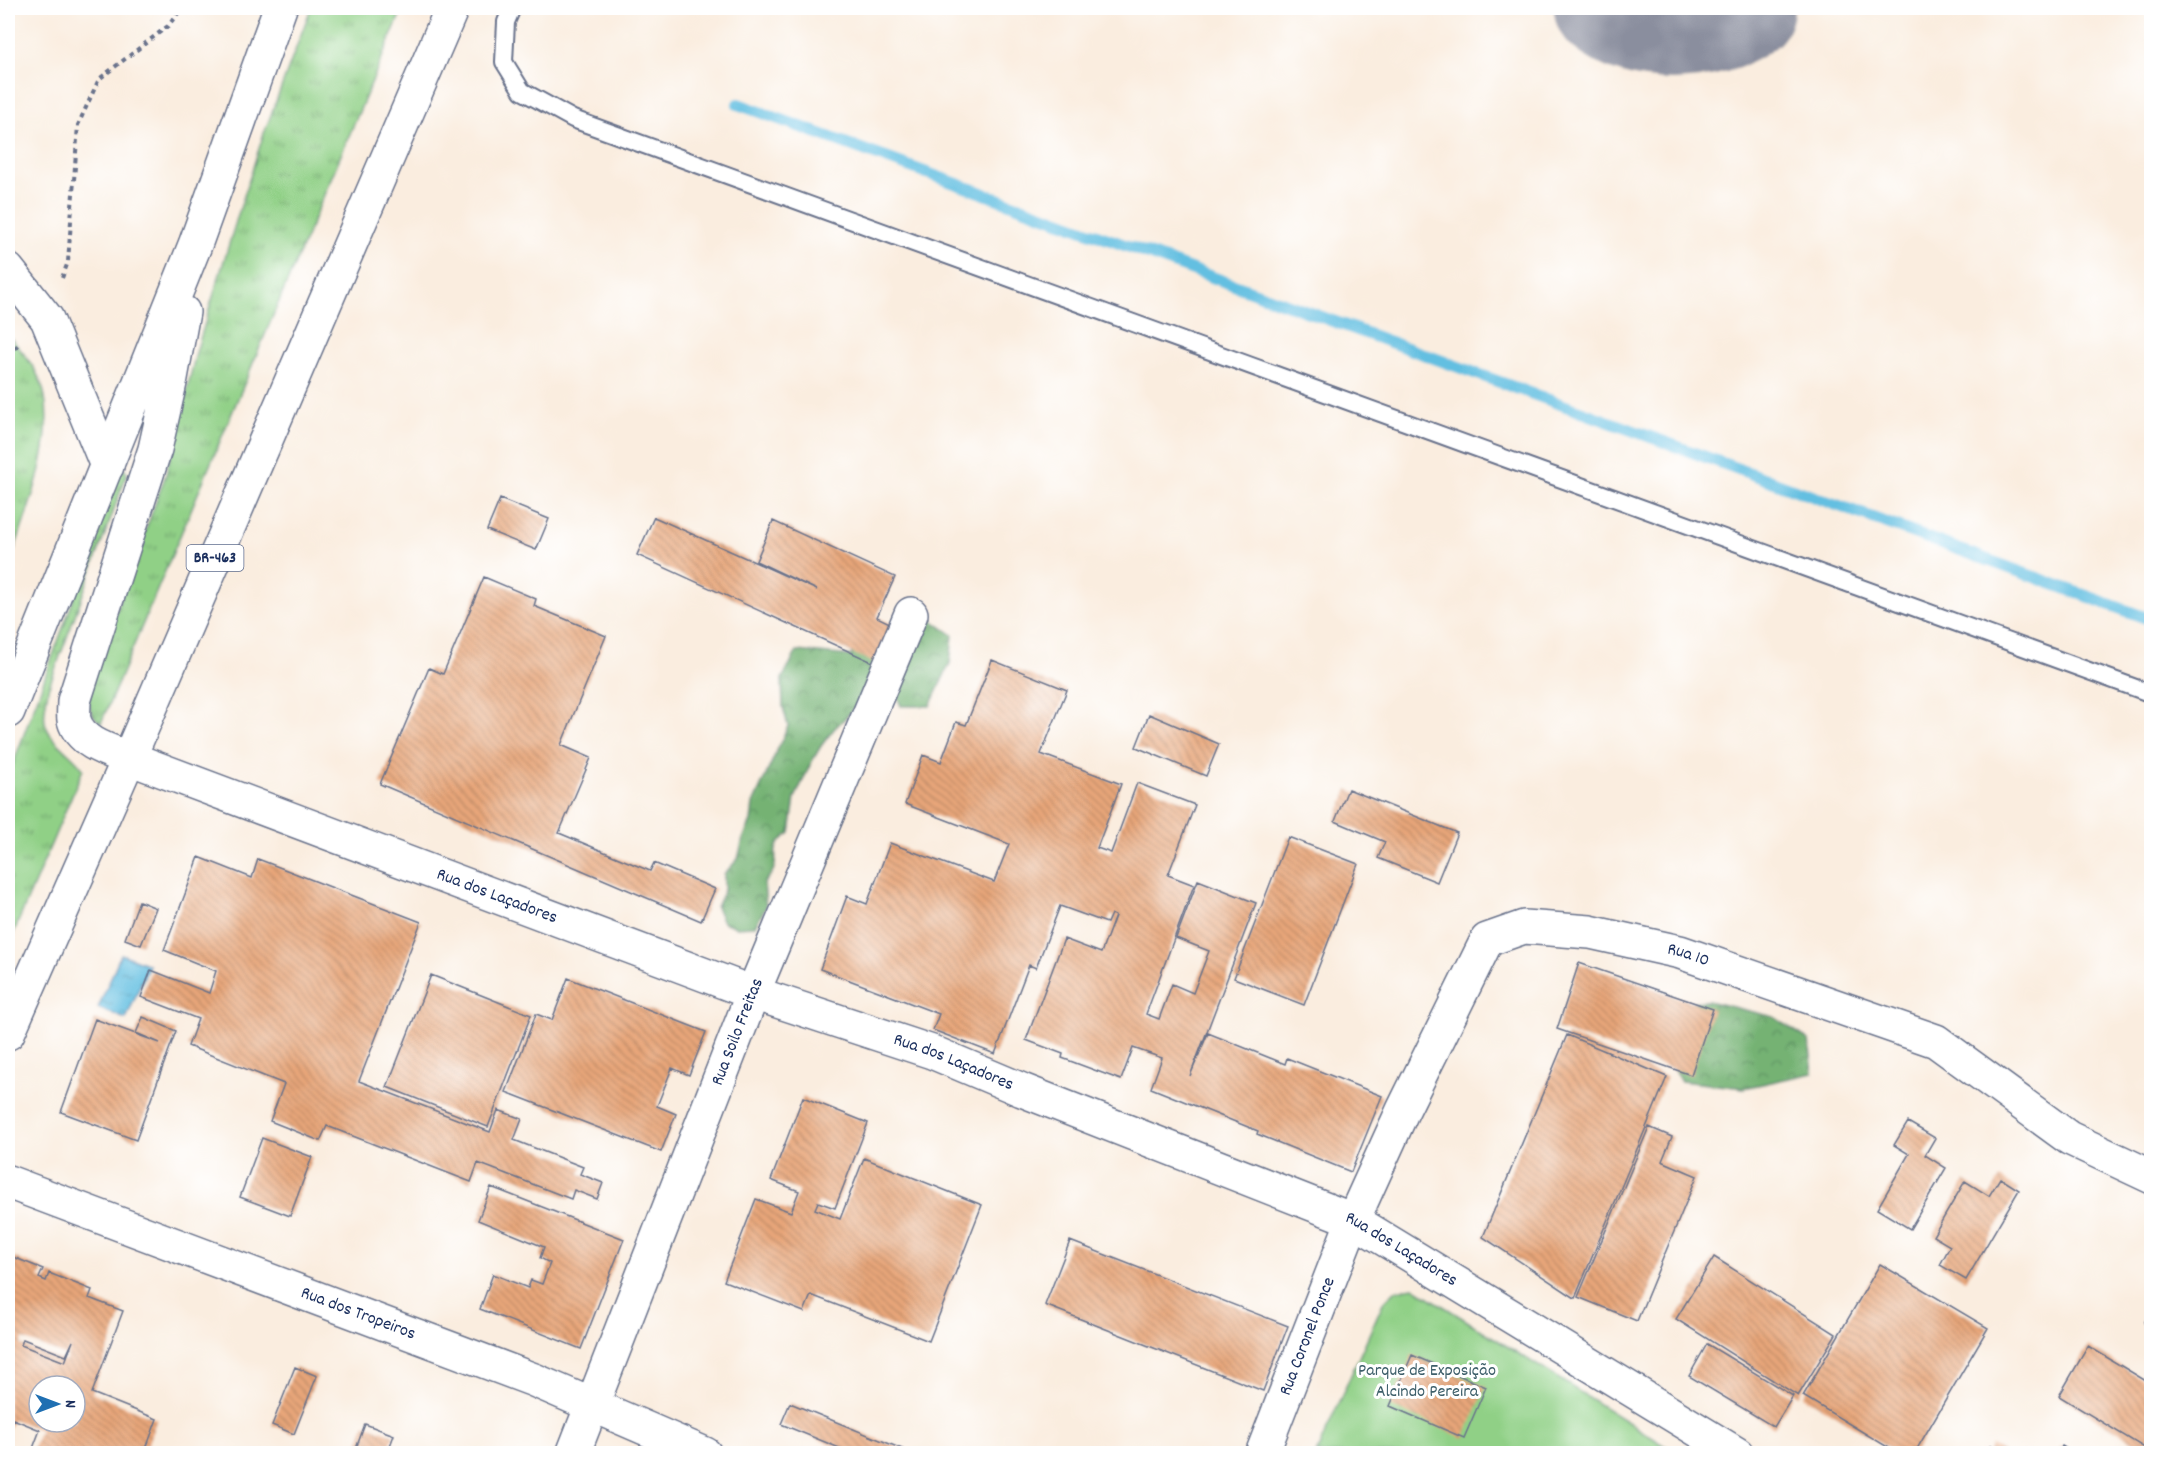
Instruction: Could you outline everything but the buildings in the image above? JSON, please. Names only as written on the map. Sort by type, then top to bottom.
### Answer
[{"type":"main road","points":[[8,711],[195,245],[280,8]]},
{"type":"main road","name":"BR-463","points":[[8,1033],[453,8]]},
{"type":"main road","name":"Rua dos Laçadores","points":[[195,245],[171,378],[155,449],[74,701],[74,721],[83,735],[98,746],[129,758],[753,993],[932,1052],[1022,1090],[1353,1220],[1737,1454]]},
{"type":"main road","points":[[8,270],[47,319],[107,466]]},
{"type":"main road","name":"Rua Soilo Freitas","points":[[573,1454],[753,993],[911,614]]},
{"type":"main road","name":"Rua 10","points":[[1353,1220],[1403,1110],[1486,940],[1524,927],[1590,932],[1680,952],[1936,1041],[2069,1138],[2151,1177]]},
{"type":"main road","name":"Rua dos Tropeiros","points":[[8,1182],[534,1380],[705,1454]]},
{"type":"main road","name":"Rua Coronel Ponce","points":[[1262,1454],[1353,1220]]},
{"type":"lane","points":[[512,8],[506,22],[504,62],[522,91],[573,119],[2151,694]]},
{"type":"path","points":[[8,355],[47,319],[68,262],[78,125],[99,79],[168,26],[182,8]]},
{"type":"green space","points":[[311,8],[403,8],[101,723],[91,711],[89,686],[166,474],[197,349],[237,218],[263,136]]},
{"type":"green space","points":[[8,335],[37,373],[46,400],[47,424],[39,474],[8,567]]},
{"type":"green space","points":[[121,469],[127,474],[48,689],[45,710],[45,722],[51,736],[83,769],[8,946],[8,778]]},
{"type":"green space","points":[[842,606],[888,632],[857,706],[821,746],[795,798],[790,833],[778,844],[773,871],[764,883],[766,907],[755,926],[736,927],[723,922],[716,907],[724,890],[724,874],[738,859],[751,821],[753,804],[788,726],[783,707],[782,679],[797,651],[852,656]]},
{"type":"green space","points":[[932,620],[953,635],[950,663],[930,706],[901,706],[894,690],[912,663],[914,650],[912,631]]},
{"type":"green space","points":[[1708,1001],[1774,1017],[1809,1040],[1813,1073],[1744,1088],[1681,1081],[1658,1042],[1667,1003]]},
{"type":"green space","name":"Parque de Exposição Alcindo Pereira","points":[[1413,1287],[1677,1453],[1316,1454],[1383,1303],[1396,1290]]},
{"type":"water","points":[[121,954],[149,965],[126,1019],[98,1008]]},
{"type":"waterway","points":[[738,104],[2152,620]]},
{"type":"taxiway","points":[[1605,8],[1636,24],[1674,29],[1693,28],[1711,23],[1743,8]]}]
